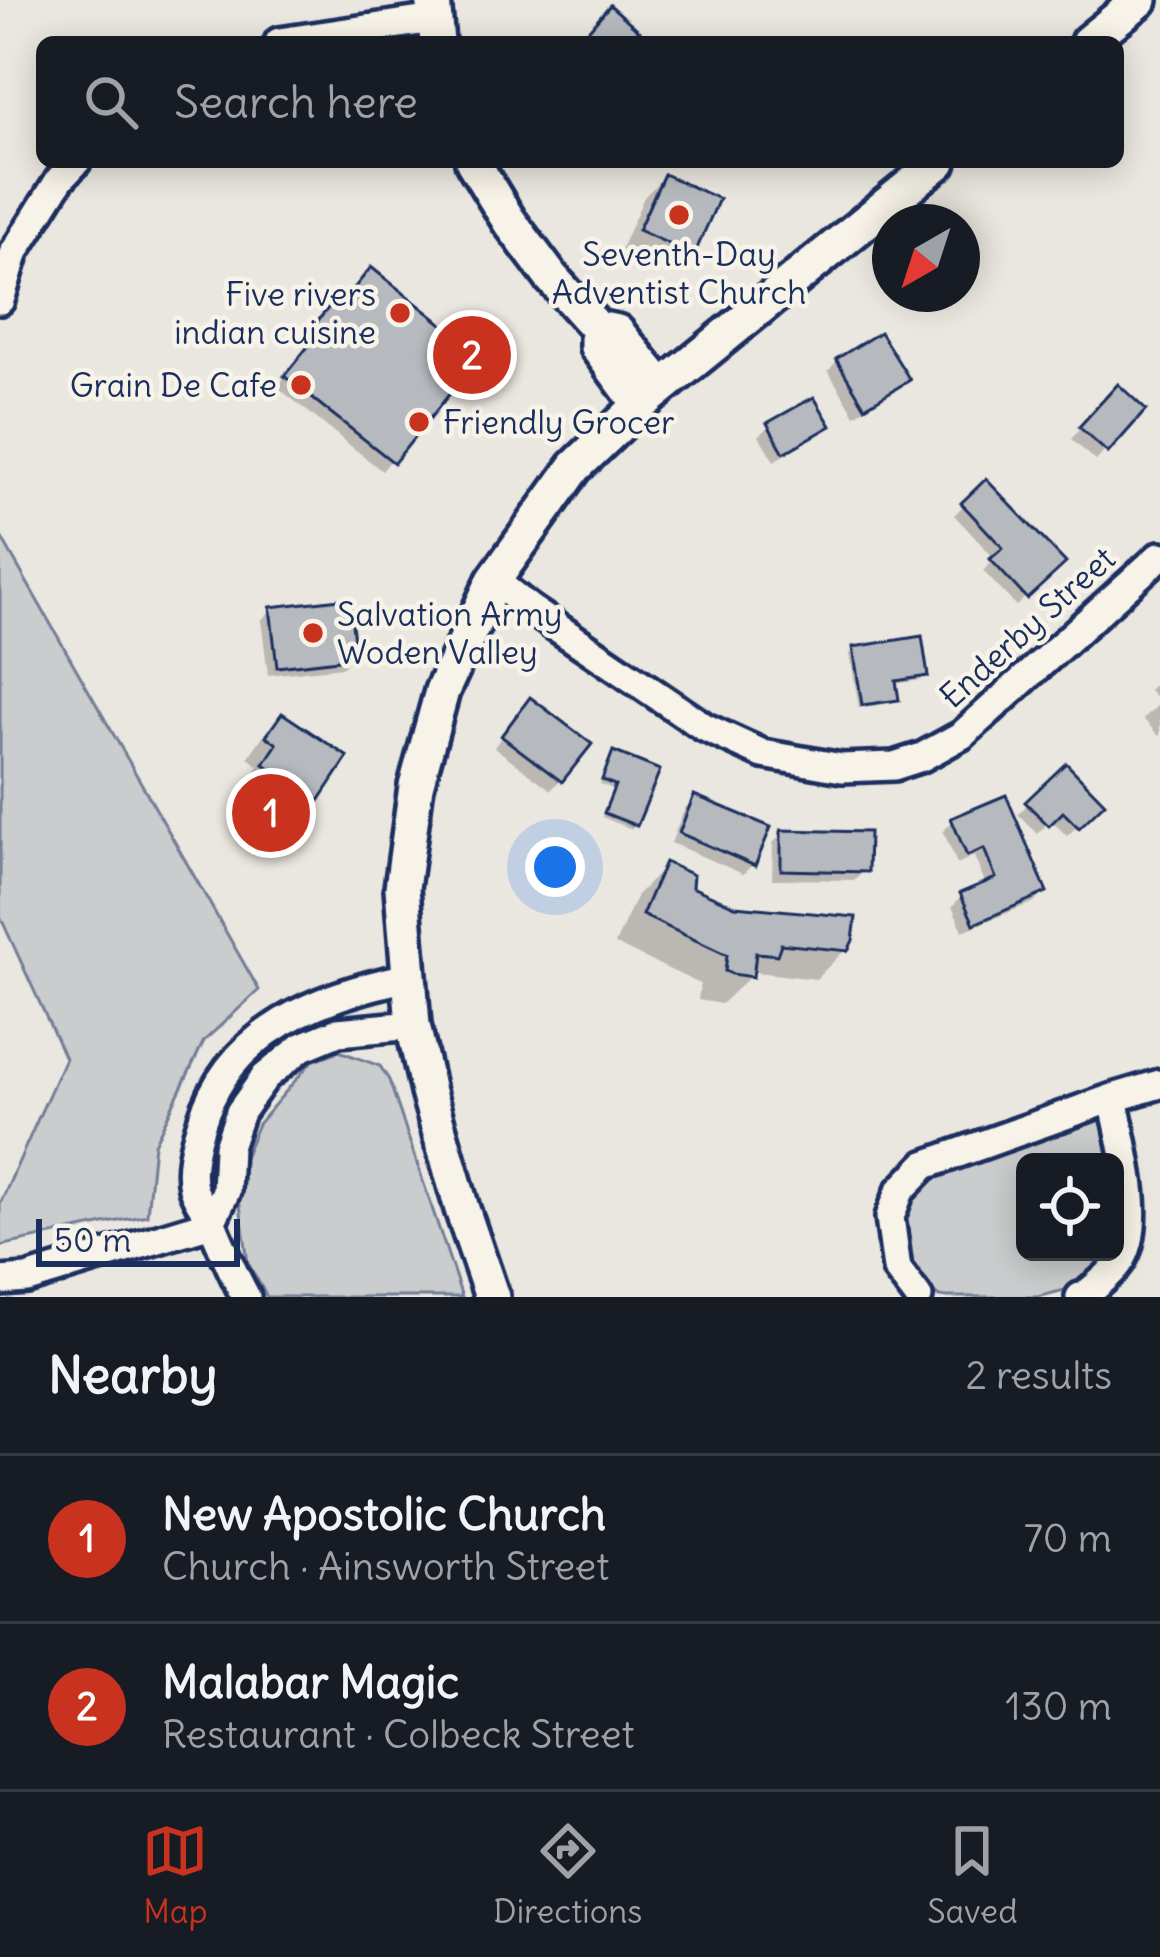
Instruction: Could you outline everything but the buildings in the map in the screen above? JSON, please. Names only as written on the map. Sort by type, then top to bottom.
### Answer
[{"type":"street","points":[[1095,36],[1140,0]]},
{"type":"street","points":[[322,36],[435,20]]},
{"type":"street","points":[[0,300],[15,251],[70,168]]},
{"type":"street","points":[[477,168],[531,250],[597,328],[597,347],[651,396]]},
{"type":"street","points":[[492,1297],[428,1092],[413,1025],[402,888],[416,786],[442,691],[494,580],[574,467],[651,396],[932,168]]},
{"type":"street","name":"Enderby Street","points":[[494,580],[704,727],[763,754],[859,768],[894,766],[962,735],[1160,556]]},
{"type":"street","points":[[246,1297],[193,1187],[194,1148],[216,1088],[237,1058],[288,1016],[362,986],[410,977]]},
{"type":"street","points":[[0,1280],[27,1279],[211,1222],[226,1191],[228,1147],[240,1112],[265,1077],[302,1047],[338,1032],[413,1025]]},
{"type":"street","points":[[917,1297],[897,1269],[890,1217],[900,1191],[925,1165],[1160,1084]]},
{"type":"street","points":[[1080,1297],[1119,1264],[1130,1242],[1133,1213],[1113,1098]]},
{"type":"shaded area","points":[[0,535],[259,990],[204,1041],[154,1144],[147,1215],[0,1246],[0,1204],[65,1058],[0,916]]},
{"type":"shaded area","points":[[339,1051],[380,1066],[389,1080],[462,1297],[267,1297],[248,1263],[236,1176],[258,1124],[312,1061]]},
{"type":"shaded area","points":[[1102,1112],[1109,1153],[1016,1153],[1016,1261],[1106,1261],[1077,1287],[1037,1297],[939,1297],[911,1264],[905,1218],[914,1195],[935,1172]]},
{"type":"place","name":"Seventh-Day Adventist Church","points":[[679,215]]},
{"type":"place","name":"Five rivers indian cuisine","points":[[400,313]]},
{"type":"place","name":"Malabar Magic","points":[[472,355]]},
{"type":"place","name":"Grain De Cafe","points":[[301,385]]},
{"type":"place","name":"Friendly Grocer","points":[[419,422]]},
{"type":"place","name":"Salvation Army Woden Valley","points":[[313,633]]},
{"type":"place","name":"New Apostolic Church","points":[[271,813]]}]
